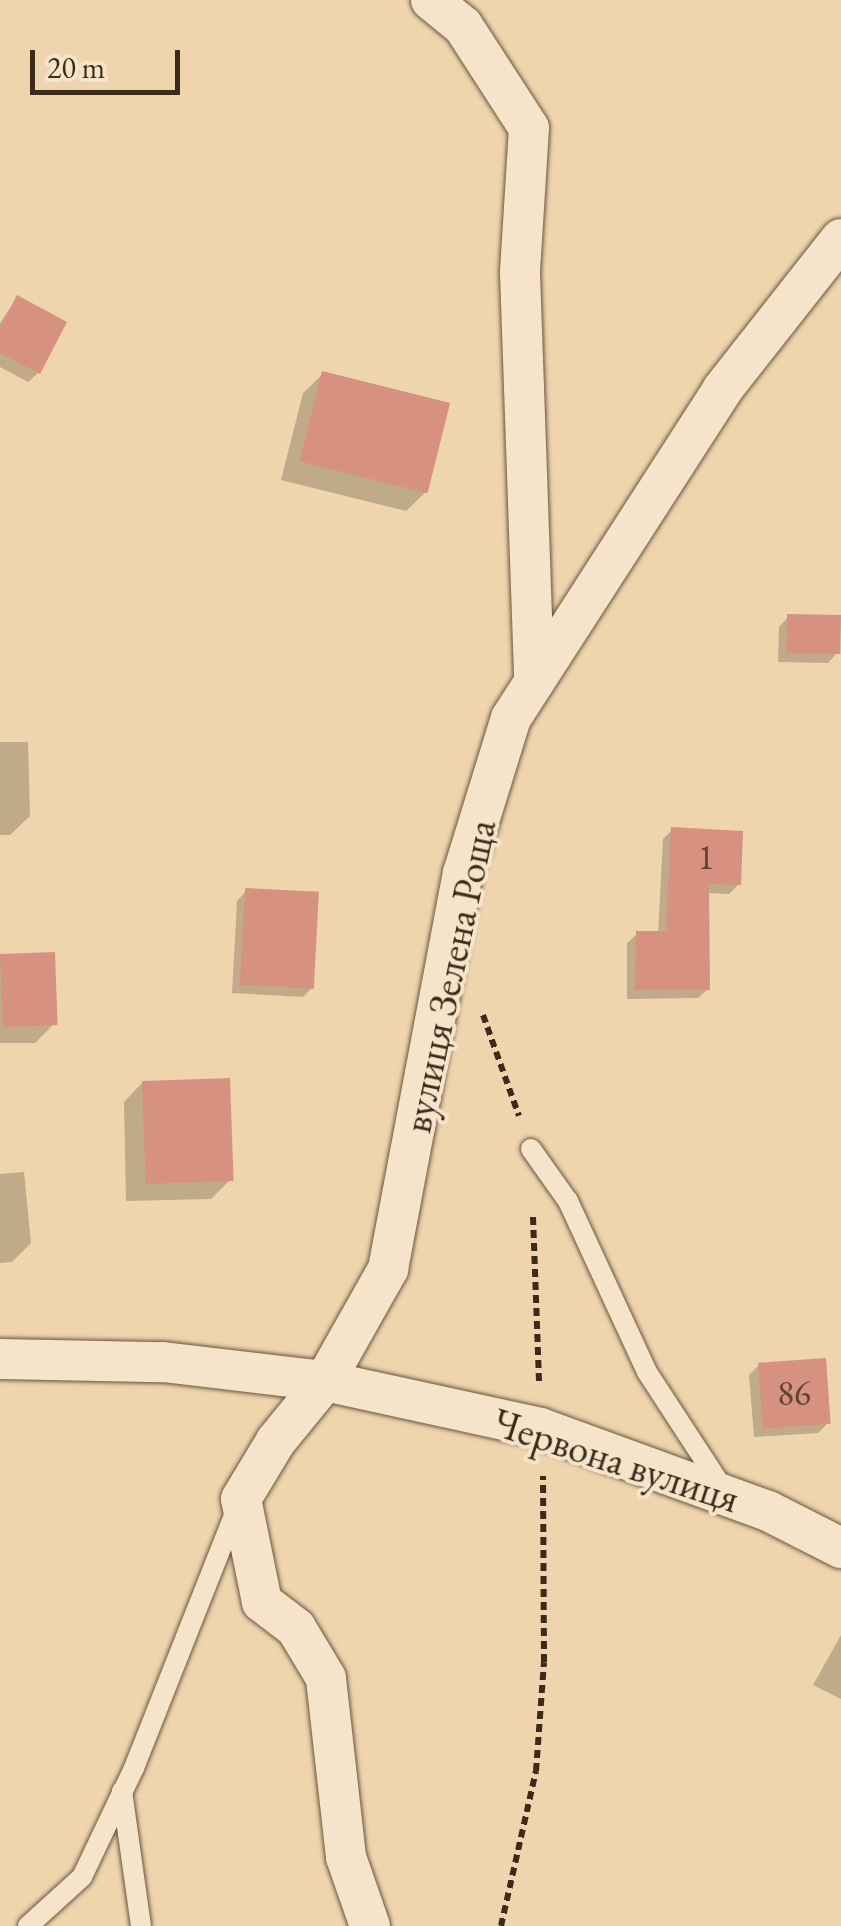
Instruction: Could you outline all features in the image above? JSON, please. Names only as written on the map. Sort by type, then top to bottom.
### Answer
[{"type":"street","points":[[431,0],[463,26],[529,128],[520,273],[534,682]]},
{"type":"street","name":"вулиця Зелена Роща","points":[[240,1499],[276,1441],[325,1381],[388,1269],[463,874],[511,718],[722,390],[841,239]]},
{"type":"street","name":"Червона вулиця","points":[[0,1360],[163,1362],[325,1381],[540,1428],[768,1511],[841,1548]]},
{"type":"street","points":[[240,1499],[262,1602],[296,1628],[326,1678],[346,1857],[370,1926]]},
{"type":"lane","points":[[531,1149],[568,1201],[647,1372],[727,1496]]},
{"type":"lane","points":[[28,1926],[82,1877],[122,1792],[240,1499]]},
{"type":"lane","points":[[122,1792],[141,1926]]},
{"type":"building","points":[[17,295],[67,322],[40,374],[0,353],[0,328]]},
{"type":"building","points":[[322,371],[450,403],[428,493],[300,461]]},
{"type":"building","points":[[787,614],[841,615],[840,654],[786,653]]},
{"type":"building","points":[[671,827],[743,831],[741,885],[709,884],[710,990],[635,990],[636,931],[666,931]]},
{"type":"building","points":[[245,888],[319,892],[314,989],[240,985]]},
{"type":"building","points":[[55,952],[58,1025],[3,1027],[0,954]]},
{"type":"building","points":[[230,1078],[234,1181],[146,1184],[142,1081]]},
{"type":"building","points":[[826,1358],[831,1424],[763,1429],[758,1363]]}]
